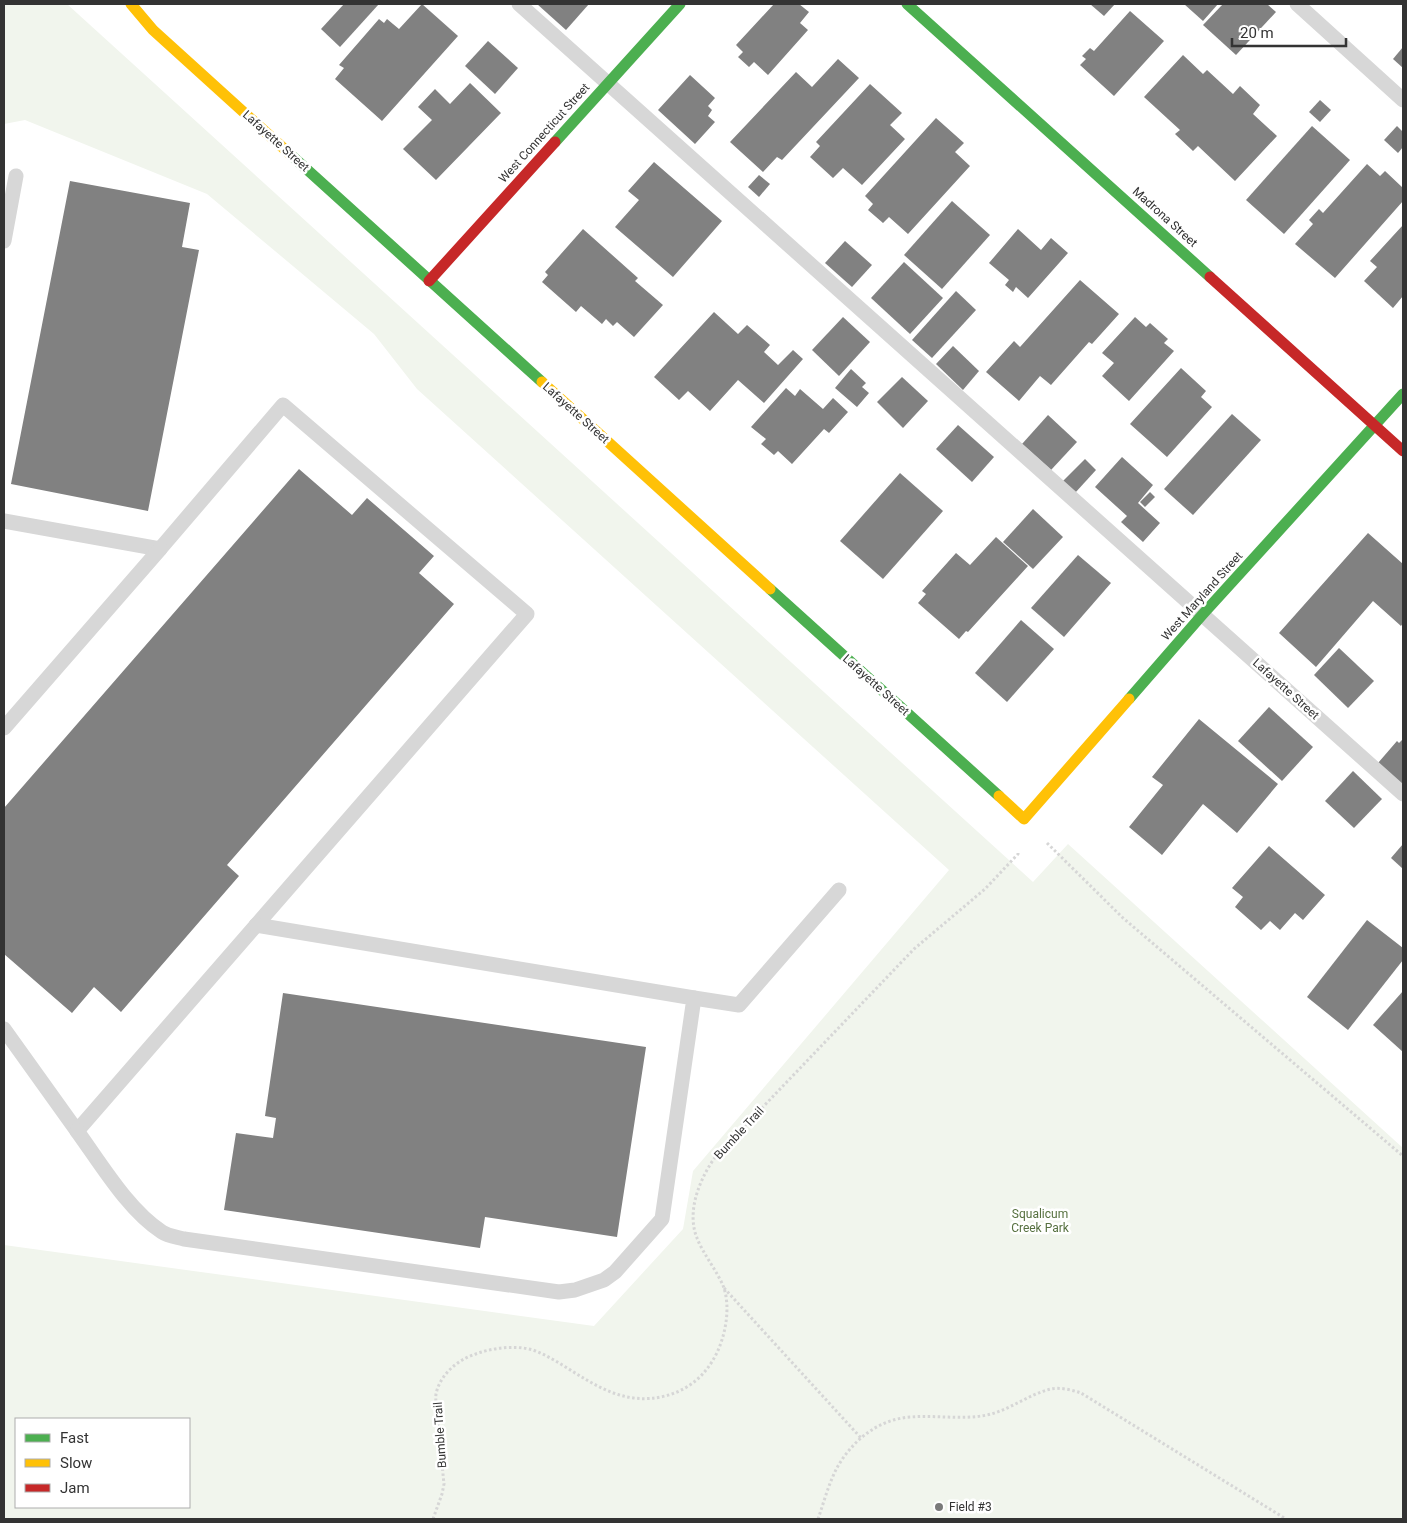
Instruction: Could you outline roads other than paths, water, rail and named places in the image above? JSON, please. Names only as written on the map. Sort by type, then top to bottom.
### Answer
[{"type":"street","name":"Lafayette Street","points":[[131,4],[152,30],[1024,818]]},
{"type":"street","name":"West Connecticut Street","points":[[429,280],[680,4]]},
{"type":"street","name":"Madrona Street","points":[[907,4],[1403,451]]},
{"type":"street","name":"West Maryland Street","points":[[1024,818],[1203,614],[1403,394]]},
{"type":"lane","name":"Lafayette Street","points":[[520,4],[607,84],[1403,794]]},
{"type":"lane","points":[[1297,4],[1403,100]]},
{"type":"lane","points":[[4,241],[16,176]]},
{"type":"lane","points":[[4,728],[283,405],[527,614],[76,1131]]},
{"type":"lane","points":[[4,521],[160,549]]},
{"type":"lane","points":[[256,925],[739,1005],[839,890]]},
{"type":"lane","points":[[4,1029],[128,1201],[149,1222],[164,1233],[184,1239],[559,1292],[575,1290],[604,1280],[615,1272],[662,1219],[694,998]]},
{"type":"place","name":"Field #3","points":[[939,1507]]},
{"type":"park label","name":"Squalicum Creek Park","points":[[1040,1221]]}]
